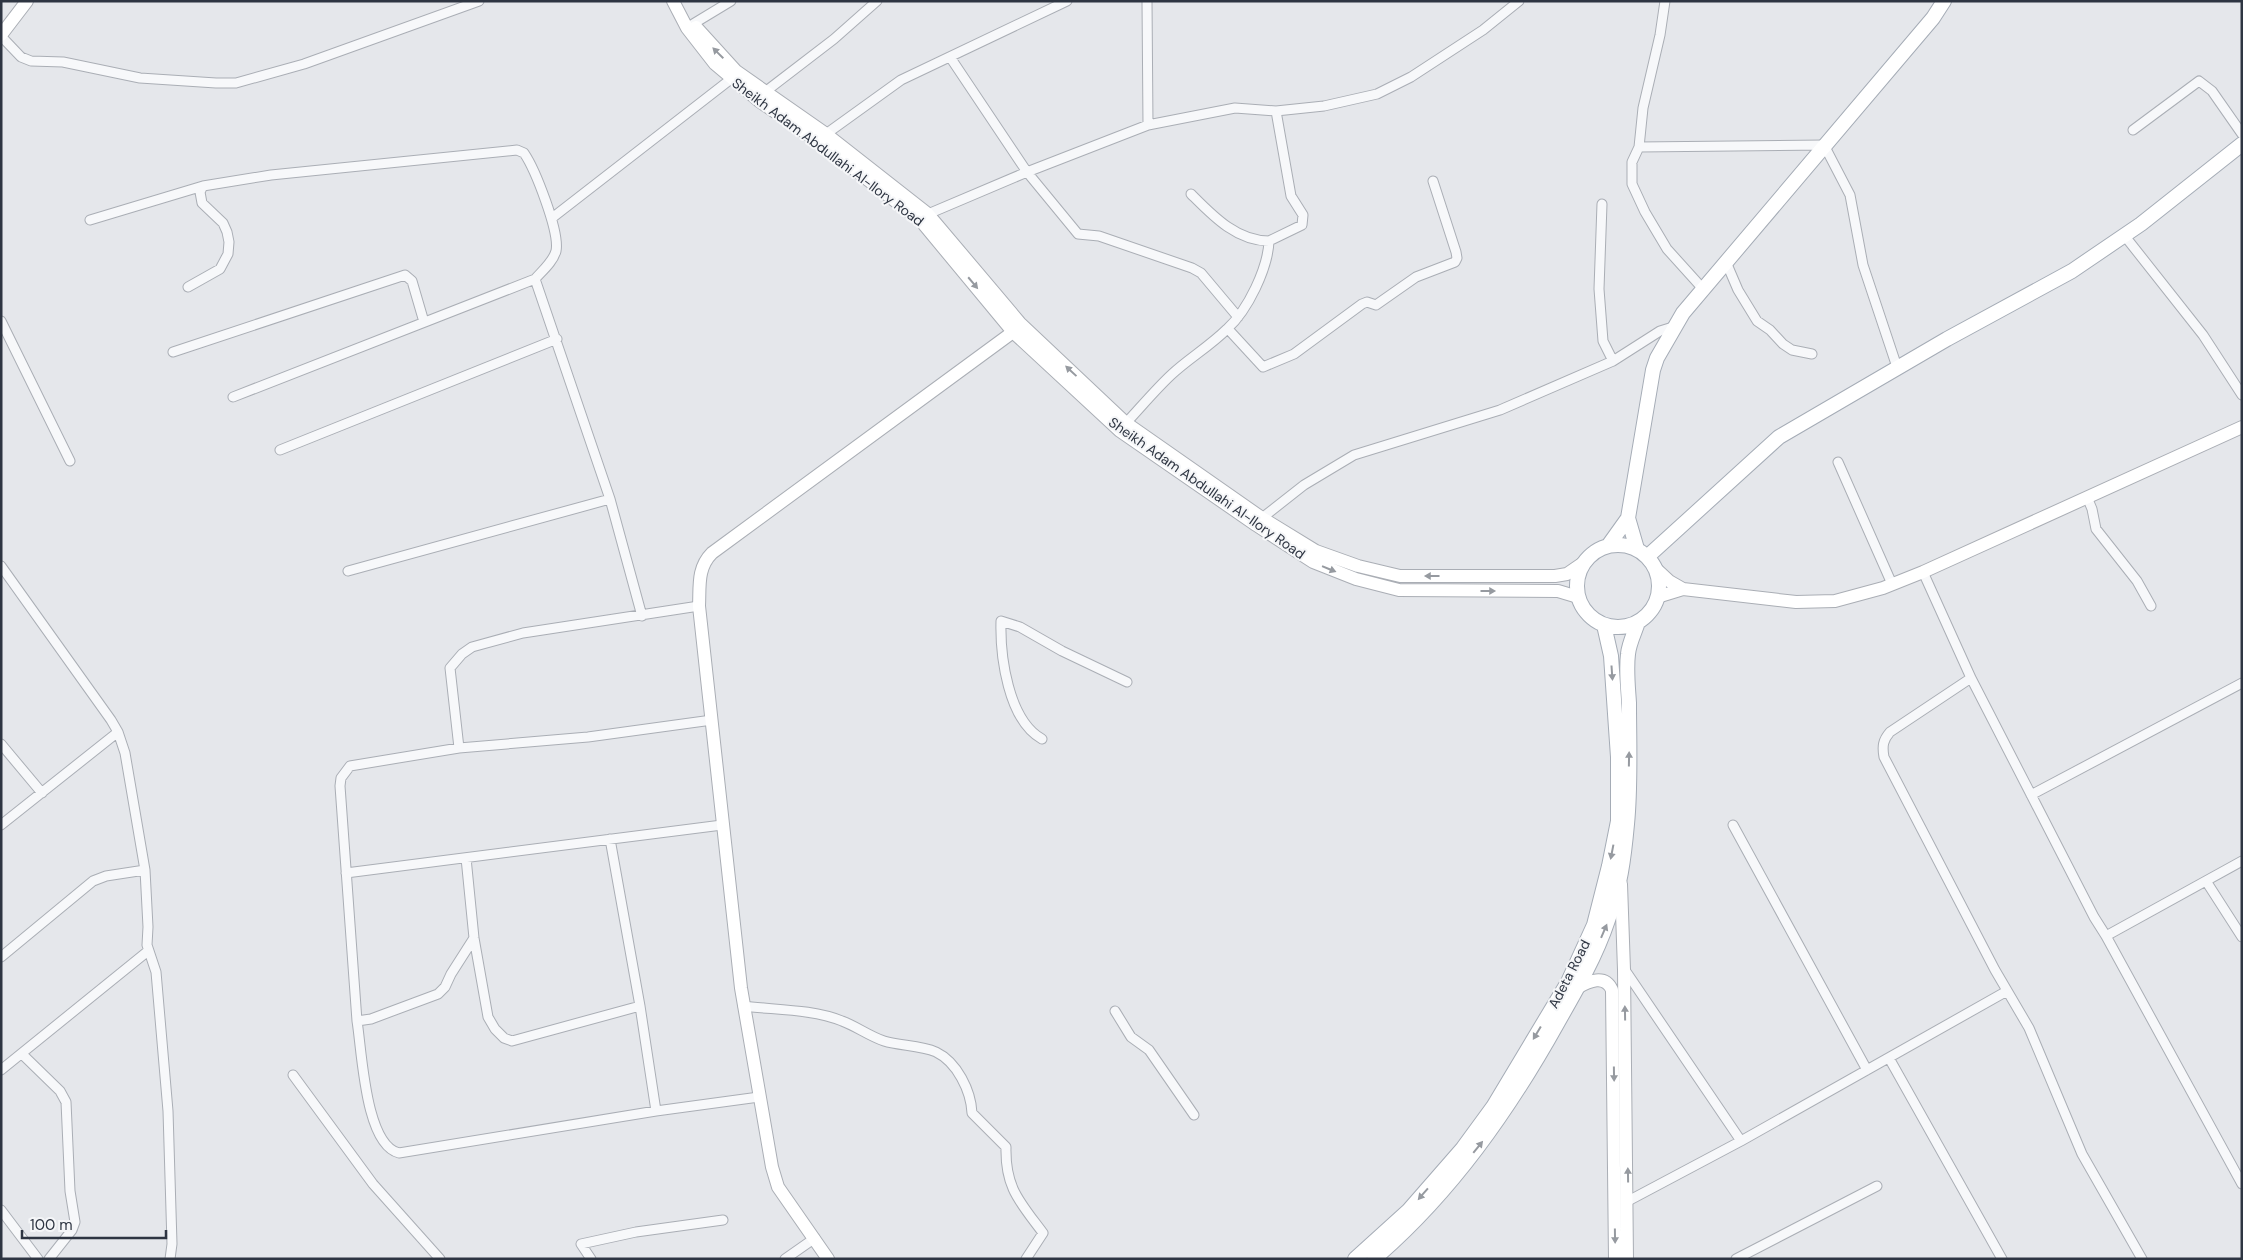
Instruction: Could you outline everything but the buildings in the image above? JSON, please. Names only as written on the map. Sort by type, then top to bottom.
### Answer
[{"type":"main road","points":[[1608,546],[1628,518],[1653,370],[1657,358],[1683,313],[1933,18],[1944,1]]},
{"type":"main road","points":[[1646,558],[1779,438],[1897,367],[2072,271],[2124,235],[2242,144]]},
{"type":"main road","points":[[1628,518],[1659,582],[1657,597],[1650,611],[1638,622],[1623,627],[1604,625],[1588,614],[1578,598],[1577,579],[1583,563],[1594,552],[1608,546],[1624,545],[1646,558]]},
{"type":"main road","name":"Adeta Road","points":[[1356,1259],[1448,1175],[1504,1112],[1533,1066],[1590,963],[1609,920],[1621,878],[1628,794],[1628,654],[1638,622]]},
{"type":"main road","name":"Adeta Road","points":[[1374,1259],[1422,1214],[1493,1107],[1568,982],[1594,925],[1618,821],[1618,757],[1612,656],[1604,625]]},
{"type":"street","points":[[27,1],[1,36],[20,57],[31,61],[64,62],[140,78],[216,83],[236,83],[304,64],[479,1]]},
{"type":"street","name":"Sheikh Adam Abdullahi Al-Ilory Road","points":[[673,1],[686,28],[708,58],[730,79],[928,214],[1020,324],[1126,423],[1262,518],[1313,562],[1356,579],[1400,590],[1558,592],[1578,598]]},
{"type":"street","name":"Sheikh Adam Abdullahi Al-Ilory Road","points":[[681,1],[693,24],[736,71],[826,134],[847,157],[921,220],[1013,332],[1120,431],[1280,535],[1316,551],[1358,566],[1400,576],[1555,576],[1567,574],[1583,563]]},
{"type":"street","points":[[693,24],[731,1]]},
{"type":"street","points":[[765,92],[834,39],[877,1]]},
{"type":"street","points":[[826,134],[901,80],[1067,1]]},
{"type":"street","points":[[1147,1],[1148,125]]},
{"type":"street","points":[[928,214],[1027,172],[1148,125],[1235,108],[1276,111],[1324,106],[1377,94],[1394,87],[1483,30],[1519,1]]},
{"type":"street","points":[[1665,1],[1660,36],[1643,108],[1639,146],[1632,162],[1632,184],[1645,212],[1667,249],[1704,290]]},
{"type":"street","points":[[950,57],[1027,172],[1078,234],[1099,236],[1192,268],[1201,273],[1238,317]]},
{"type":"street","points":[[552,218],[730,79]]},
{"type":"street","points":[[2133,130],[2199,81],[2212,91],[2242,134]]},
{"type":"street","points":[[1191,194],[1231,229],[1251,239],[1268,241],[1302,224],[1302,215],[1291,196],[1276,111]]},
{"type":"street","points":[[1639,146],[1824,145],[1850,194],[1863,265],[1897,367]]},
{"type":"street","points":[[90,220],[203,186],[271,175],[517,150],[524,153],[552,218],[557,239],[555,253],[535,278],[233,397]]},
{"type":"street","points":[[1228,328],[1263,366],[1294,354],[1362,304],[1367,302],[1376,305],[1416,277],[1455,262],[1458,258],[1433,181]]},
{"type":"street","points":[[188,287],[220,268],[228,254],[229,242],[227,232],[222,223],[202,203],[200,192],[203,186]]},
{"type":"street","points":[[1602,204],[1599,289],[1603,341],[1613,361]]},
{"type":"street","points":[[2124,235],[2203,335],[2242,395]]},
{"type":"street","points":[[1126,423],[1171,375],[1228,328],[1238,317],[1252,294],[1263,269],[1268,254],[1268,241]]},
{"type":"street","points":[[1726,262],[1738,290],[1757,321],[1792,350],[1812,354]]},
{"type":"street","points":[[174,352],[404,275],[412,281],[424,322]]},
{"type":"street","points":[[535,278],[610,499],[642,616]]},
{"type":"street","points":[[1,321],[70,460]]},
{"type":"street","points":[[1262,518],[1304,485],[1354,454],[1500,410],[1613,361],[1660,331],[1676,326]]},
{"type":"street","points":[[828,1259],[775,1180],[759,1097],[744,1006],[722,825],[699,606],[700,569],[704,561],[712,553],[1013,332]]},
{"type":"street","points":[[280,450],[557,339]]},
{"type":"street","points":[[1657,597],[1683,589],[1796,602],[1835,601],[1892,584],[1923,572],[2242,427]]},
{"type":"street","points":[[1838,462],[1892,584]]},
{"type":"street","points":[[2087,497],[2096,529],[2137,581],[2151,606]]},
{"type":"street","points":[[348,570],[610,499]]},
{"type":"street","points":[[1646,558],[1670,581],[1683,589]]},
{"type":"street","points":[[3,571],[118,732],[125,753],[145,870],[148,951],[156,972],[168,1111],[172,1244],[170,1259]]},
{"type":"street","points":[[1923,572],[1971,678],[2094,917],[2242,1184]]},
{"type":"street","points":[[459,748],[450,668],[462,654],[472,647],[522,633],[699,606]]},
{"type":"street","points":[[1042,739],[1036,735],[1024,720],[1014,701],[1000,646],[1001,621],[1020,627],[1062,651],[1127,682]]},
{"type":"street","points":[[1971,678],[1890,732],[1884,739],[1882,748],[1884,757],[2007,991],[2029,1028],[2082,1154],[2142,1259]]},
{"type":"street","points":[[2031,794],[2242,683]]},
{"type":"street","points":[[712,720],[588,737],[459,748],[350,766],[341,778],[340,786],[357,1021],[368,1107],[382,1141],[392,1151],[399,1153],[656,1111],[759,1097]]},
{"type":"street","points":[[1,825],[118,732]]},
{"type":"street","points":[[1,744],[42,793]]},
{"type":"street","points":[[1733,824],[1867,1070]]},
{"type":"street","points":[[346,873],[722,825]]},
{"type":"street","points":[[610,839],[640,1006],[656,1111]]},
{"type":"street","points":[[466,858],[474,938],[488,1017],[495,1029],[504,1038],[512,1041],[640,1006]]},
{"type":"street","points":[[2106,936],[2242,860]]},
{"type":"street","points":[[1,957],[93,882],[106,876],[145,870]]},
{"type":"street","points":[[1621,878],[1628,1201],[1627,1259]]},
{"type":"street","points":[[2206,881],[2242,937]]},
{"type":"street","points":[[357,1021],[371,1019],[438,994],[445,987],[474,938]]},
{"type":"street","points":[[1,1070],[148,951]]},
{"type":"street","points":[[1624,970],[1741,1141]]},
{"type":"street","points":[[1577,988],[1594,980],[1603,980],[1610,985],[1612,990],[1616,1259]]},
{"type":"street","points":[[1628,1201],[1741,1141],[2007,991]]},
{"type":"street","points":[[744,1006],[809,1013],[841,1020],[883,1041],[936,1052],[944,1058],[966,1086],[972,1098],[972,1112],[1006,1147],[1005,1169],[1014,1194],[1043,1233],[1026,1259]]},
{"type":"street","points":[[1115,1011],[1131,1037],[1149,1050],[1194,1114]]},
{"type":"street","points":[[22,1054],[60,1091],[66,1102],[70,1191],[75,1222],[72,1230],[49,1259]]},
{"type":"street","points":[[1888,1058],[2002,1259]]},
{"type":"street","points":[[293,1076],[374,1184],[440,1259]]},
{"type":"street","points":[[1736,1259],[1877,1186]]},
{"type":"street","points":[[2,1212],[37,1258]]},
{"type":"street","points":[[591,1259],[581,1244],[636,1232],[723,1220]]},
{"type":"street","points":[[785,1259],[814,1238]]}]
